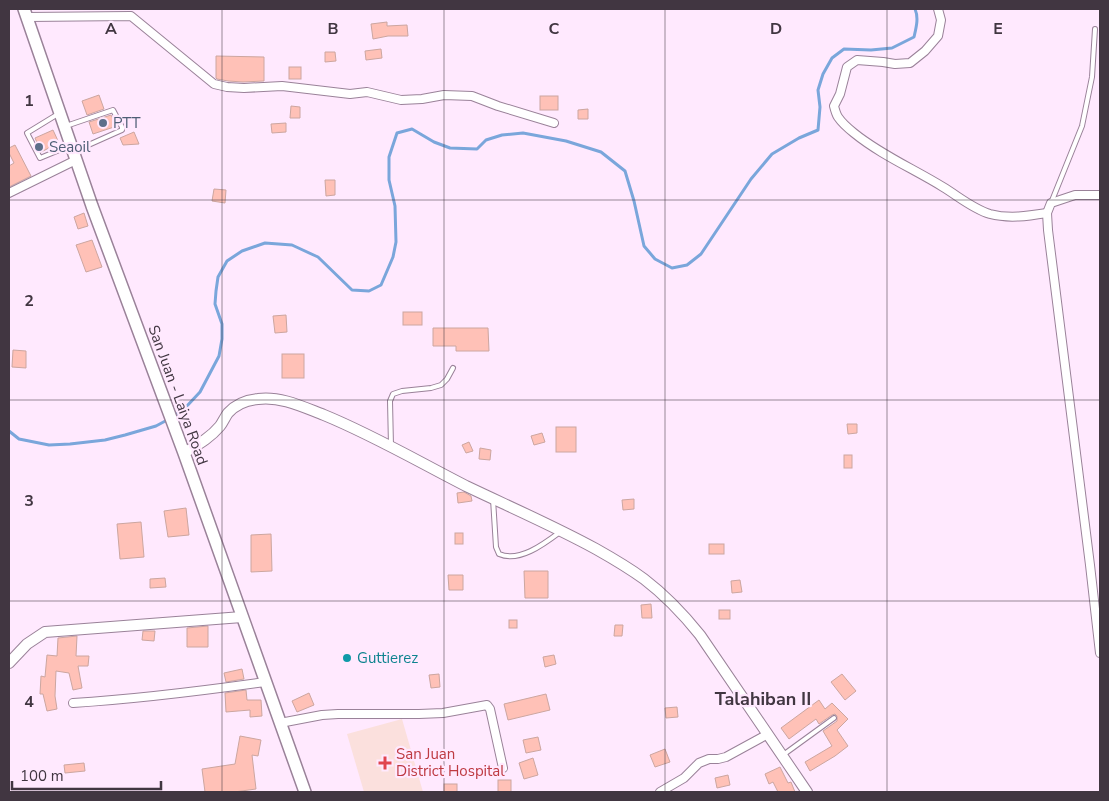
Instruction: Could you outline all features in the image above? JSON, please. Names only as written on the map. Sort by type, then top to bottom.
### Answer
[{"type":"main road","name":"San Juan - Laiya Road","points":[[26,13],[92,206],[184,453],[305,792]]},
{"type":"street","points":[[938,9],[941,20],[938,36],[925,51],[910,63],[896,64],[857,60],[847,67],[840,94],[834,106],[838,117],[860,138],[880,151],[988,213],[1019,217],[1047,213]]},
{"type":"street","points":[[26,13],[131,16],[214,84],[227,87],[264,88],[282,86],[350,94],[367,92],[401,100],[444,95],[472,96],[554,123]]},
{"type":"street","points":[[9,193],[73,152]]},
{"type":"street","points":[[1100,195],[1075,195],[1051,203],[1047,213],[1100,653]]},
{"type":"street","points":[[184,453],[204,441],[220,426],[237,405],[260,399],[278,399],[296,404],[345,424],[466,486],[562,531],[644,579],[687,619],[700,635],[807,792]]},
{"type":"street","points":[[9,663],[27,644],[45,632],[242,617]]},
{"type":"street","points":[[73,703],[186,693],[265,682]]},
{"type":"street","points":[[280,723],[322,715],[443,713],[487,705],[490,709],[503,768]]},
{"type":"street","points":[[660,792],[684,778],[699,763],[709,759],[726,757],[768,734]]},
{"type":"lane","points":[[1051,203],[1082,126],[1092,78],[1095,29]]},
{"type":"lane","points":[[60,113],[27,133],[40,158],[73,152],[122,130],[113,110],[64,126]]},
{"type":"lane","points":[[391,446],[390,402],[393,394],[441,385],[453,368]]},
{"type":"lane","points":[[492,498],[496,546],[499,554],[516,557],[535,549],[562,531]]},
{"type":"lane","points":[[782,755],[834,718]]},
{"type":"shaded area","name":"San Juan District Hospital","points":[[402,719],[423,792],[364,792],[347,734]]},
{"type":"building","points":[[387,22],[387,26],[407,25],[408,36],[388,36],[373,39],[371,24]]},
{"type":"building","points":[[381,49],[382,58],[366,60],[365,51]]},
{"type":"building","points":[[325,52],[335,52],[336,61],[325,62]]},
{"type":"building","points":[[216,56],[264,57],[264,81],[243,82],[217,79]]},
{"type":"building","points":[[289,67],[301,67],[301,79],[289,79]]},
{"type":"building","points":[[99,95],[104,109],[87,115],[82,101]]},
{"type":"building","points":[[540,96],[558,96],[558,110],[540,110]]},
{"type":"building","points":[[291,106],[300,107],[300,118],[290,118]]},
{"type":"building","points":[[588,109],[588,119],[578,119],[578,110]]},
{"type":"building","name":"PTT","points":[[111,115],[117,126],[93,134],[89,122]]},
{"type":"building","points":[[286,123],[286,132],[272,133],[271,124]]},
{"type":"building","points":[[53,130],[59,143],[41,152],[35,138]]},
{"type":"building","points":[[134,132],[139,144],[123,145],[120,138]]},
{"type":"building","points":[[15,145],[31,176],[9,187],[9,166],[14,163],[9,153],[9,148]]},
{"type":"building","points":[[325,180],[335,180],[335,195],[326,196]]},
{"type":"building","points":[[214,189],[226,190],[225,203],[212,201]]},
{"type":"building","points":[[84,213],[88,226],[78,229],[74,217]]},
{"type":"building","points":[[92,240],[102,267],[86,272],[76,245]]},
{"type":"building","points":[[403,312],[422,312],[422,325],[403,325]]},
{"type":"building","points":[[286,315],[287,332],[275,333],[273,316]]},
{"type":"building","points":[[433,328],[488,328],[489,351],[456,351],[456,346],[433,346]]},
{"type":"building","points":[[13,350],[26,351],[26,368],[12,367]]},
{"type":"building","points":[[282,354],[304,354],[304,378],[282,378]]},
{"type":"building","points":[[847,424],[857,424],[857,433],[848,434]]},
{"type":"building","points":[[556,427],[576,427],[576,452],[556,452]]},
{"type":"building","points":[[542,433],[545,442],[534,445],[531,436]]},
{"type":"building","points":[[469,442],[473,451],[466,453],[462,445]]},
{"type":"building","points":[[480,448],[491,450],[490,460],[479,459]]},
{"type":"building","points":[[844,455],[852,455],[852,468],[844,468]]},
{"type":"building","points":[[464,492],[471,496],[472,501],[458,503],[457,493]]},
{"type":"building","points":[[634,499],[634,509],[623,510],[622,500]]},
{"type":"building","points":[[186,508],[189,535],[168,537],[164,511]]},
{"type":"building","points":[[141,522],[144,557],[120,559],[117,524]]},
{"type":"building","points":[[455,533],[463,533],[463,544],[455,544]]},
{"type":"building","points":[[271,534],[272,571],[251,572],[251,535]]},
{"type":"building","points":[[709,544],[724,544],[724,554],[709,554]]},
{"type":"building","points":[[524,571],[548,571],[548,598],[525,598]]},
{"type":"building","points":[[448,575],[463,575],[463,590],[449,590]]},
{"type":"building","points":[[165,578],[166,587],[150,588],[150,579]]},
{"type":"building","points":[[740,580],[742,592],[732,593],[731,581]]},
{"type":"building","points":[[651,604],[652,618],[642,618],[641,605]]},
{"type":"building","points":[[719,610],[730,610],[730,619],[719,619]]},
{"type":"building","points":[[509,620],[517,620],[517,628],[509,628]]},
{"type":"building","points":[[615,625],[623,625],[622,636],[614,636]]},
{"type":"building","points":[[208,626],[208,647],[187,647],[187,628]]},
{"type":"building","points":[[143,631],[155,631],[154,641],[142,640]]},
{"type":"building","points":[[77,636],[76,656],[89,656],[88,666],[78,666],[82,688],[73,690],[69,673],[56,671],[55,696],[57,709],[47,711],[43,694],[40,694],[41,676],[45,677],[47,655],[57,656],[58,638]]},
{"type":"building","points":[[554,655],[556,664],[545,667],[543,657]]},
{"type":"building","points":[[242,669],[244,679],[226,682],[224,673]]},
{"type":"building","points":[[439,674],[440,687],[431,688],[429,675]]},
{"type":"building","points":[[842,674],[856,691],[845,700],[831,682]]},
{"type":"building","points":[[246,690],[247,700],[261,700],[262,716],[250,717],[250,710],[226,712],[225,693]]},
{"type":"building","points":[[309,693],[314,705],[297,712],[292,701]]},
{"type":"building","points":[[546,694],[550,710],[508,720],[504,704]]},
{"type":"building","points":[[819,700],[825,709],[832,703],[848,719],[837,730],[848,746],[810,771],[805,762],[832,746],[823,731],[837,721],[837,716],[835,714],[832,715],[819,724],[816,719],[789,739],[781,728]]},
{"type":"building","points":[[677,707],[678,717],[666,718],[665,708]]},
{"type":"building","points":[[240,736],[261,740],[258,756],[252,755],[256,789],[234,792],[205,792],[202,769],[235,764]]},
{"type":"building","points":[[538,737],[541,750],[526,753],[523,740]]},
{"type":"building","points":[[665,749],[670,762],[655,767],[650,755]]},
{"type":"building","points":[[533,758],[538,775],[524,779],[519,763]]},
{"type":"building","points":[[84,763],[85,771],[65,773],[64,765]]},
{"type":"building","points":[[780,767],[788,783],[791,782],[795,792],[778,792],[773,782],[769,784],[765,774]]},
{"type":"building","points":[[728,775],[730,785],[717,788],[715,778]]},
{"type":"building","points":[[498,780],[511,780],[511,792],[498,792]]},
{"type":"building","points":[[444,784],[457,784],[457,792],[444,792]]},
{"type":"waterway","points":[[174,416],[186,407],[200,392],[219,356],[222,324],[215,304],[218,277],[227,261],[242,251],[265,243],[292,245],[318,257],[352,290],[369,291],[381,285],[393,257],[396,242],[395,206],[389,180],[389,157],[397,133],[412,129],[434,142],[450,148],[477,149],[486,140],[502,135],[523,133],[566,141],[601,152],[625,171],[644,246],[655,259],[672,268],[687,265],[701,254],[751,179],[772,154],[799,138],[818,130],[820,107],[818,90],[823,74],[832,58],[844,49],[871,50],[892,48],[914,37],[917,19],[915,9]]},
{"type":"waterway","points":[[9,431],[19,439],[49,445],[70,444],[105,440],[125,435],[156,426],[169,419]]},
{"type":"place","name":"PTT","points":[[103,123]]},
{"type":"place","name":"Seaoil","points":[[39,147]]},
{"type":"place","name":"Guttierez","points":[[347,658]]},
{"type":"place","name":"San Juan District Hospital","points":[[385,763]]},
{"type":"district","name":"Talahiban II","points":[[763,699]]}]
